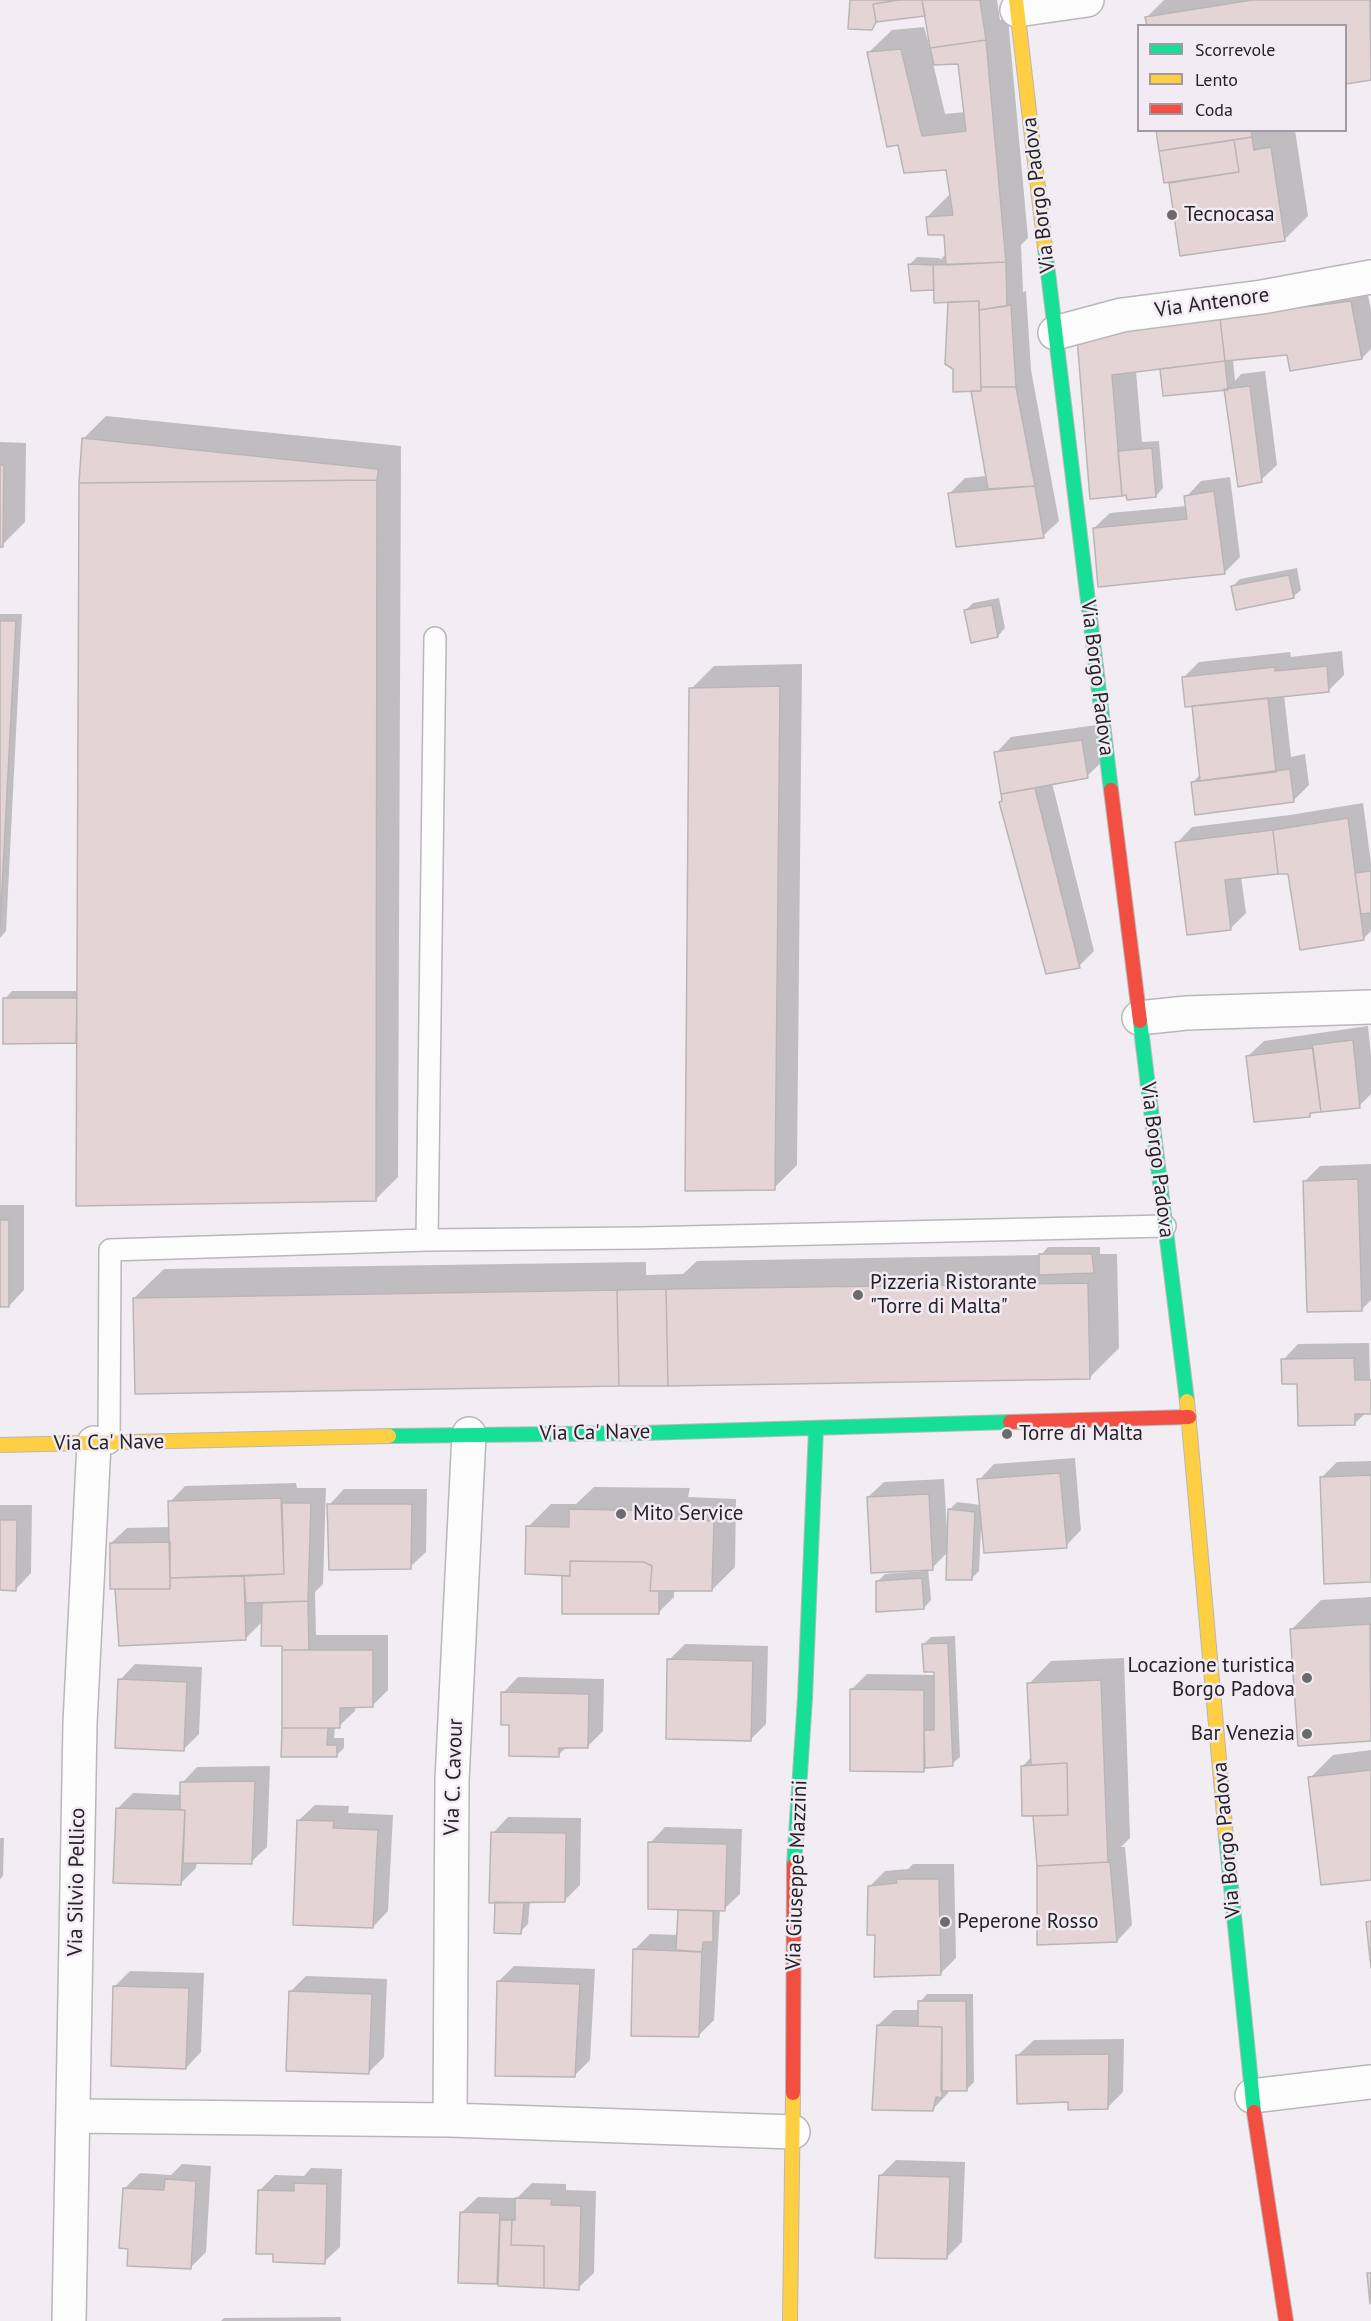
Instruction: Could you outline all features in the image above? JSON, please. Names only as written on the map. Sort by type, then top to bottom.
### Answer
[{"type":"street","points":[[1016,5],[1087,0]]},
{"type":"street","name":"Via Borgo Padova","points":[[1016,5],[1189,1417],[1252,2096],[1286,2321]]},
{"type":"street","name":"Via Antenore","points":[[1055,333],[1122,315],[1262,297],[1371,277]]},
{"type":"street","points":[[1140,1018],[1186,1013],[1371,1006]]},
{"type":"street","name":"Via Ca' Nave","points":[[0,1445],[469,1434],[816,1429],[1189,1417]]},
{"type":"street","name":"Via Giuseppe Mazzini","points":[[790,2321],[793,1887],[805,1698],[816,1429]]},
{"type":"street","name":"Via C. Cavour","points":[[450,2120],[452,1780],[469,1434]]},
{"type":"street","name":"Via Silvio Pellico","points":[[69,2321],[80,1723],[101,1443]]},
{"type":"street","points":[[1252,2096],[1371,2082]]},
{"type":"street","points":[[73,2116],[450,2120],[793,2132]]},
{"type":"lane","points":[[427,1240],[435,638]]},
{"type":"lane","points":[[101,1443],[110,1250],[427,1240],[641,1238],[1166,1226]]},
{"type":"building","points":[[850,0],[899,0],[873,4],[876,22],[872,30],[848,29]]},
{"type":"building","points":[[899,0],[922,0],[925,16],[876,22],[873,4]]},
{"type":"building","points":[[922,0],[980,0],[986,40],[930,48]]},
{"type":"building","points":[[1252,0],[1370,0],[1371,80],[1347,84],[1347,24],[1147,24],[1145,17]]},
{"type":"building","points":[[986,40],[1006,262],[946,265],[944,235],[928,235],[926,217],[953,215],[946,170],[904,173],[898,145],[887,147],[867,52],[901,49],[922,136],[966,131],[958,64],[934,65],[930,48]]},
{"type":"building","points":[[1156,132],[1251,132],[1252,137],[1159,151]]},
{"type":"building","points":[[1252,137],[1254,150],[1271,147],[1285,241],[1180,256],[1169,183],[1239,172],[1234,140]]},
{"type":"building","points":[[1234,140],[1239,172],[1164,183],[1159,151]]},
{"type":"building","points":[[1006,262],[1007,306],[979,310],[979,301],[934,303],[933,265]]},
{"type":"building","points":[[908,264],[933,265],[934,290],[911,291]]},
{"type":"building","points":[[979,301],[981,391],[953,392],[953,369],[945,364],[948,302]]},
{"type":"building","points":[[1351,301],[1362,359],[1290,371],[1287,355],[1225,361],[1220,318]]},
{"type":"building","points":[[1011,305],[1016,387],[981,387],[979,310]]},
{"type":"building","points":[[1220,318],[1225,361],[1112,375],[1122,496],[1090,499],[1077,338]]},
{"type":"building","points":[[1225,361],[1228,390],[1163,396],[1160,369]]},
{"type":"building","points":[[1250,386],[1262,482],[1238,487],[1224,389]]},
{"type":"building","points":[[981,387],[1016,387],[1035,486],[988,489],[971,391],[981,391]]},
{"type":"building","points":[[82,438],[378,469],[378,473],[377,480],[79,483]]},
{"type":"building","points":[[1152,448],[1156,497],[1127,500],[1126,495],[1122,496],[1118,451]]},
{"type":"building","points":[[0,465],[4,465],[3,547],[0,547]]},
{"type":"building","points":[[377,480],[376,1201],[76,1206],[79,483]]},
{"type":"building","points":[[1035,486],[1044,538],[956,547],[948,493]]},
{"type":"building","points":[[1214,491],[1225,574],[1098,587],[1093,528],[1187,519],[1184,496]]},
{"type":"building","points":[[1289,575],[1294,598],[1236,610],[1231,586]]},
{"type":"building","points":[[992,605],[998,637],[971,643],[964,610]]},
{"type":"building","points":[[0,621],[16,621],[0,927]]},
{"type":"building","points":[[1327,666],[1329,692],[1185,707],[1182,677],[1275,667],[1275,671]]},
{"type":"building","points":[[780,686],[775,1190],[685,1191],[689,688]]},
{"type":"building","points":[[1268,698],[1276,772],[1200,781],[1192,706]]},
{"type":"building","points":[[1082,740],[1088,778],[1001,794],[994,752]]},
{"type":"building","points":[[1290,769],[1294,802],[1195,815],[1191,782]]},
{"type":"building","points":[[1035,788],[1080,968],[1046,974],[999,802],[1002,801],[1001,794]]},
{"type":"building","points":[[1348,818],[1364,940],[1300,950],[1288,874],[1278,874],[1273,830]]},
{"type":"building","points":[[1273,830],[1278,874],[1225,880],[1231,930],[1187,935],[1175,842]]},
{"type":"building","points":[[1371,871],[1371,913],[1361,914],[1355,873]]},
{"type":"building","points":[[3,998],[77,998],[76,1043],[3,1044]]},
{"type":"building","points":[[1353,1040],[1360,1108],[1321,1112],[1312,1045]]},
{"type":"building","points":[[1313,1048],[1321,1112],[1310,1113],[1310,1117],[1254,1122],[1246,1056]]},
{"type":"building","points":[[1358,1179],[1362,1311],[1307,1312],[1303,1181]]},
{"type":"building","points":[[0,1220],[9,1220],[9,1307],[0,1307]]},
{"type":"building","points":[[1039,1254],[1092,1254],[1094,1273],[1039,1275]]},
{"type":"building","points":[[1088,1283],[1090,1379],[668,1386],[666,1289]]},
{"type":"building","points":[[666,1289],[668,1386],[619,1386],[617,1290]]},
{"type":"building","points":[[617,1290],[619,1386],[135,1394],[133,1298]]},
{"type":"building","points":[[1354,1358],[1355,1380],[1371,1380],[1371,1414],[1355,1414],[1355,1425],[1298,1426],[1297,1384],[1282,1384],[1281,1359]]},
{"type":"building","points":[[1060,1473],[1067,1548],[984,1553],[977,1479]]},
{"type":"building","points":[[1371,1475],[1371,1582],[1324,1584],[1320,1477]]},
{"type":"building","points":[[929,1494],[933,1570],[871,1573],[867,1497]]},
{"type":"building","points":[[281,1498],[284,1574],[170,1578],[168,1501]]},
{"type":"building","points":[[282,1503],[311,1503],[308,1601],[246,1603],[244,1576],[284,1574]]},
{"type":"building","points":[[327,1504],[412,1504],[411,1569],[329,1570]]},
{"type":"building","points":[[569,1509],[667,1511],[666,1519],[714,1521],[712,1591],[650,1591],[652,1566],[644,1562],[570,1561],[570,1576],[525,1574],[526,1526],[569,1527]]},
{"type":"building","points":[[948,1509],[975,1512],[972,1580],[946,1580]]},
{"type":"building","points":[[0,1520],[17,1520],[16,1591],[0,1590]]},
{"type":"building","points":[[170,1542],[170,1589],[110,1589],[110,1543]]},
{"type":"building","points":[[570,1561],[644,1562],[652,1566],[650,1591],[659,1591],[659,1614],[562,1614],[562,1576],[570,1576]]},
{"type":"building","points":[[244,1576],[246,1640],[119,1646],[115,1589],[170,1589],[170,1578]]},
{"type":"building","points":[[922,1578],[924,1609],[876,1612],[876,1581]]},
{"type":"building","points":[[308,1601],[309,1650],[282,1650],[282,1646],[261,1646],[262,1603]]},
{"type":"building","points":[[1370,1624],[1371,1741],[1298,1746],[1290,1629]]},
{"type":"building","points":[[948,1643],[953,1766],[925,1768],[924,1730],[934,1730],[934,1672],[924,1672],[922,1644]]},
{"type":"building","points":[[282,1650],[373,1650],[373,1707],[340,1708],[340,1728],[282,1728]]},
{"type":"building","points":[[667,1659],[753,1661],[751,1741],[666,1739]]},
{"type":"building","points":[[118,1679],[187,1682],[184,1751],[115,1748]]},
{"type":"building","points":[[1101,1680],[1108,1862],[1037,1866],[1033,1816],[1068,1815],[1067,1763],[1031,1765],[1027,1683]]},
{"type":"building","points":[[850,1689],[924,1690],[924,1772],[850,1771]]},
{"type":"building","points":[[501,1692],[589,1694],[588,1748],[559,1748],[559,1757],[509,1756],[509,1725],[501,1725]]},
{"type":"building","points":[[282,1728],[328,1728],[327,1745],[337,1745],[337,1757],[281,1757]]},
{"type":"building","points":[[1067,1763],[1068,1815],[1022,1816],[1021,1766]]},
{"type":"building","points":[[1371,1770],[1371,1880],[1321,1885],[1308,1777]]},
{"type":"building","points":[[255,1781],[252,1864],[183,1863],[185,1810],[180,1810],[180,1782]]},
{"type":"building","points":[[116,1808],[185,1810],[181,1885],[113,1883]]},
{"type":"building","points":[[297,1820],[334,1821],[333,1828],[378,1830],[373,1928],[293,1925]]},
{"type":"building","points":[[491,1832],[566,1833],[565,1902],[489,1903]]},
{"type":"building","points":[[648,1842],[727,1844],[725,1911],[648,1909]]},
{"type":"building","points":[[1110,1862],[1117,1942],[1037,1945],[1037,1866]]},
{"type":"building","points":[[896,1879],[939,1879],[941,1975],[874,1977],[875,1935],[867,1935],[868,1886],[897,1883]]},
{"type":"building","points":[[495,1902],[524,1903],[521,1934],[494,1933]]},
{"type":"building","points":[[678,1910],[713,1911],[713,1942],[703,1942],[702,1952],[676,1950]]},
{"type":"building","points":[[1371,1921],[1371,1968],[1366,1922]]},
{"type":"building","points":[[633,1949],[702,1952],[699,2037],[631,2036]]},
{"type":"building","points":[[497,1981],[580,1984],[575,2077],[495,2076]]},
{"type":"building","points":[[113,1986],[189,1988],[186,2069],[111,2066]]},
{"type":"building","points":[[289,1991],[372,1994],[369,2074],[286,2071]]},
{"type":"building","points":[[918,2001],[966,2001],[967,2091],[941,2091],[942,2027],[918,2026]]},
{"type":"building","points":[[877,2025],[942,2027],[942,2098],[936,2097],[933,2111],[872,2110]]},
{"type":"building","points":[[1109,2054],[1108,2109],[1068,2110],[1068,2102],[1017,2104],[1016,2055]]},
{"type":"building","points":[[879,2175],[950,2177],[947,2259],[875,2258]]},
{"type":"building","points":[[165,2179],[196,2181],[191,2269],[127,2266],[128,2249],[119,2248],[123,2188],[164,2190]]},
{"type":"building","points":[[294,2183],[327,2184],[325,2264],[273,2262],[273,2254],[256,2254],[258,2190],[294,2191]]},
{"type":"building","points":[[515,2198],[552,2199],[551,2205],[581,2206],[579,2290],[544,2288],[544,2246],[511,2245],[512,2220],[515,2220]]},
{"type":"building","points":[[460,2212],[500,2213],[497,2284],[458,2283]]},
{"type":"building","points":[[500,2220],[512,2220],[511,2245],[544,2246],[544,2288],[498,2286]]},
{"type":"building","points":[[1367,2273],[1371,2273],[1370,2304]]},
{"type":"traffic: fast","points":[[1045,248],[1111,790]]},
{"type":"traffic: fast","points":[[1140,1021],[1187,1401]]},
{"type":"traffic: fast","points":[[389,1436],[643,1433],[1010,1422]]},
{"type":"traffic: fast","points":[[794,1865],[805,1698],[816,1429]]},
{"type":"traffic: fast","points":[[1226,1837],[1254,2112]]},
{"type":"traffic: slow","points":[[1016,0],[1045,248]]},
{"type":"traffic: slow","points":[[1187,1401],[1226,1837]]},
{"type":"traffic: slow","points":[[0,1445],[389,1436]]},
{"type":"traffic: slow","points":[[790,2321],[793,2093]]},
{"type":"traffic: jam","points":[[1111,790],[1140,1021]]},
{"type":"traffic: jam","points":[[1010,1422],[1189,1417]]},
{"type":"traffic: jam","points":[[793,2093],[794,1865]]},
{"type":"traffic: jam","points":[[1254,2112],[1286,2321]]},
{"type":"place","name":"Tecnocasa","points":[[1172,215]]},
{"type":"place","name":"Pizzeria Ristorante \"Torre di Malta\"","points":[[858,1295]]},
{"type":"place","name":"Torre di Malta","points":[[1007,1434]]},
{"type":"place","name":"Mito Service","points":[[621,1514]]},
{"type":"place","name":"Locazione turistica Borgo Padova","points":[[1307,1678]]},
{"type":"place","name":"Bar Venezia","points":[[1307,1734]]},
{"type":"place","name":"Peperone Rosso","points":[[945,1922]]}]
